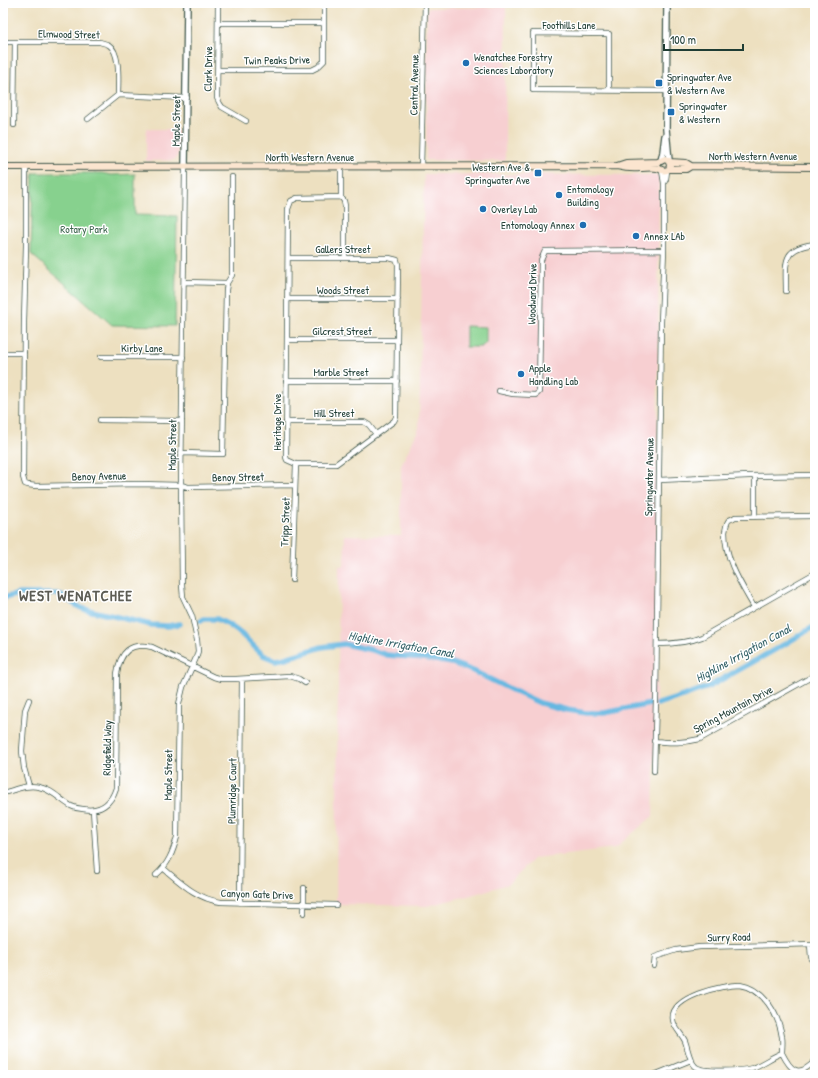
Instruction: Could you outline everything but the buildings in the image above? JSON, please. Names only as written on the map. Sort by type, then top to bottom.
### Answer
[{"type":"main road","name":"North Western Avenue","points":[[3,167],[618,166],[660,161],[665,159],[669,162],[686,163],[691,166],[815,167]]},
{"type":"main road","points":[[660,161],[659,165],[664,170],[670,166],[669,162]]},
{"type":"main road","name":"North Western Avenue","points":[[618,166],[626,168],[650,167],[664,170],[686,169],[691,166]]},
{"type":"street","name":"Maple Street","points":[[156,875],[170,859],[177,838],[179,704],[183,687],[198,651],[192,617],[183,597],[182,585],[181,485],[188,3]]},
{"type":"street","name":"Clark Drive","points":[[218,3],[217,98],[220,104],[246,121]]},
{"type":"street","name":"Twin Peaks Drive","points":[[218,70],[316,69],[324,61],[324,3]]},
{"type":"street","name":"Central Avenue","points":[[421,166],[425,3]]},
{"type":"street","points":[[668,3],[666,129],[669,162]]},
{"type":"street","points":[[218,24],[324,24]]},
{"type":"street","name":"Foothills Lane","points":[[608,90],[609,34],[533,34],[533,90],[666,91]]},
{"type":"street","name":"Elmwood Street","points":[[3,42],[100,42],[109,45],[115,51],[117,61],[118,95]]},
{"type":"street","points":[[14,125],[15,42]]},
{"type":"street","points":[[88,119],[118,95],[187,98]]},
{"type":"street","points":[[660,161],[663,152],[666,129]]},
{"type":"street","points":[[3,353],[24,353],[26,167]]},
{"type":"street","points":[[341,167],[342,197],[345,206],[345,258]]},
{"type":"street","name":"Springwater Avenue","points":[[654,771],[661,322],[664,250],[664,170]]},
{"type":"street","points":[[182,453],[223,454],[226,290],[232,276],[232,177]]},
{"type":"street","name":"Heritage Drive","points":[[296,464],[287,460],[286,457],[288,209],[291,201],[297,198],[342,197]]},
{"type":"street","points":[[786,291],[787,261],[792,250],[798,247],[815,244]]},
{"type":"street","name":"Woodward Drive","points":[[499,391],[514,394],[535,395],[539,392],[541,260],[545,250],[664,250]]},
{"type":"street","name":"Gallers Street","points":[[288,258],[389,258],[396,260],[399,267],[398,299]]},
{"type":"street","points":[[184,282],[228,283]]},
{"type":"street","name":"Woods Street","points":[[287,299],[398,299]]},
{"type":"street","points":[[296,464],[336,464],[394,421],[396,417],[398,299]]},
{"type":"street","name":"Gilcrest Street","points":[[287,340],[397,340]]},
{"type":"street","name":"Benoy Avenue","points":[[24,353],[23,477],[25,484],[36,486],[139,484],[181,485]]},
{"type":"street","name":"Kirby Lane","points":[[101,357],[183,357]]},
{"type":"street","name":"Marble Street","points":[[286,381],[397,381]]},
{"type":"street","points":[[100,420],[182,421]]},
{"type":"street","name":"Hill Street","points":[[286,422],[364,422],[369,425],[376,434]]},
{"type":"street","name":"Tripp Street","points":[[292,580],[296,464]]},
{"type":"street","points":[[755,476],[756,517]]},
{"type":"street","points":[[659,480],[755,476],[815,476]]},
{"type":"street","name":"Benoy Street","points":[[181,485],[188,487],[295,485]]},
{"type":"street","points":[[754,607],[734,572],[729,558],[725,537],[726,526],[729,520],[734,517],[815,516]]},
{"type":"street","points":[[656,644],[676,644],[695,640],[815,572]]},
{"type":"street","name":"Ridgefield Way","points":[[93,810],[101,808],[108,803],[116,788],[117,674],[118,664],[123,654],[130,648],[143,645],[152,647],[221,679],[290,676],[299,679],[305,684]]},
{"type":"street","name":"Spring Mountain Drive","points":[[654,742],[673,743],[700,739],[815,675]]},
{"type":"street","name":"Plumridge Court","points":[[240,903],[242,679]]},
{"type":"street","points":[[29,700],[25,710],[22,751],[24,768],[29,786]]},
{"type":"street","points":[[3,793],[29,786],[41,787],[50,790],[72,806],[85,810],[93,810],[97,871]]},
{"type":"street","name":"Canyon Gate Drive","points":[[163,868],[187,888],[211,901],[240,903],[336,904]]},
{"type":"street","points":[[304,888],[304,913]]},
{"type":"street","points":[[812,944],[811,957],[815,965]]},
{"type":"street","name":"Surry Road","points":[[654,966],[655,957],[676,950],[700,947],[812,944]]},
{"type":"street","points":[[782,1053],[752,1068],[735,1070],[700,1069],[695,1066],[691,1060],[685,1040],[674,1023],[673,1019],[675,1010],[681,1003],[694,995],[708,990],[740,985],[748,987],[758,992],[773,1012],[780,1030],[782,1053],[794,1073],[805,1070],[815,1061]]},
{"type":"street","points":[[654,1075],[691,1060]]},
{"type":"shaded area","name":"Wenatchee Forestry Sciences Laboratory","points":[[506,7],[505,161],[426,160],[427,8]]},
{"type":"shaded area","points":[[146,129],[178,129],[178,155],[174,160],[146,161]]},
{"type":"shaded area","points":[[424,174],[659,175],[656,699],[653,816],[615,848],[534,858],[508,884],[468,896],[427,906],[336,904],[339,566],[344,566],[345,535],[401,536],[401,465],[419,428]]},
{"type":"green space","name":"Rotary Park","points":[[33,173],[102,173],[111,175],[135,174],[135,215],[177,216],[175,326],[112,325],[31,254]]},
{"type":"green space","points":[[466,326],[486,327],[486,343],[481,347],[466,347]]},
{"type":"waterway","name":"Highline Irrigation Canal","points":[[3,598],[20,594],[57,594],[84,609],[151,625],[168,626],[179,624]]},
{"type":"waterway","name":"Highline Irrigation Canal","points":[[201,621],[204,619],[217,619],[229,625],[240,633],[263,655],[275,660],[322,647],[344,644],[387,655],[424,658],[452,663],[473,671],[540,703],[567,710],[586,713],[604,713],[651,704]]},
{"type":"waterway","name":"Highline Irrigation Canal","points":[[658,704],[708,687],[815,626]]},
{"type":"place","name":"Wenatchee Forestry Sciences Laboratory","points":[[466,63]]},
{"type":"place","name":"Springwater Ave & Western Ave","points":[[659,83]]},
{"type":"place","name":"Springwater & Western","points":[[671,112]]},
{"type":"place","name":"Western Ave & Springwater Ave","points":[[538,173]]},
{"type":"place","name":"Entomology Building","points":[[559,195]]},
{"type":"place","name":"Overley Lab","points":[[483,209]]},
{"type":"place","name":"Entomology Annex","points":[[583,225]]},
{"type":"place","name":"Annex LAb","points":[[636,236]]},
{"type":"place","name":"Apple Handling Lab","points":[[521,374]]},
{"type":"district","name":"WEST WENATCHEE","points":[[76,595]]}]
